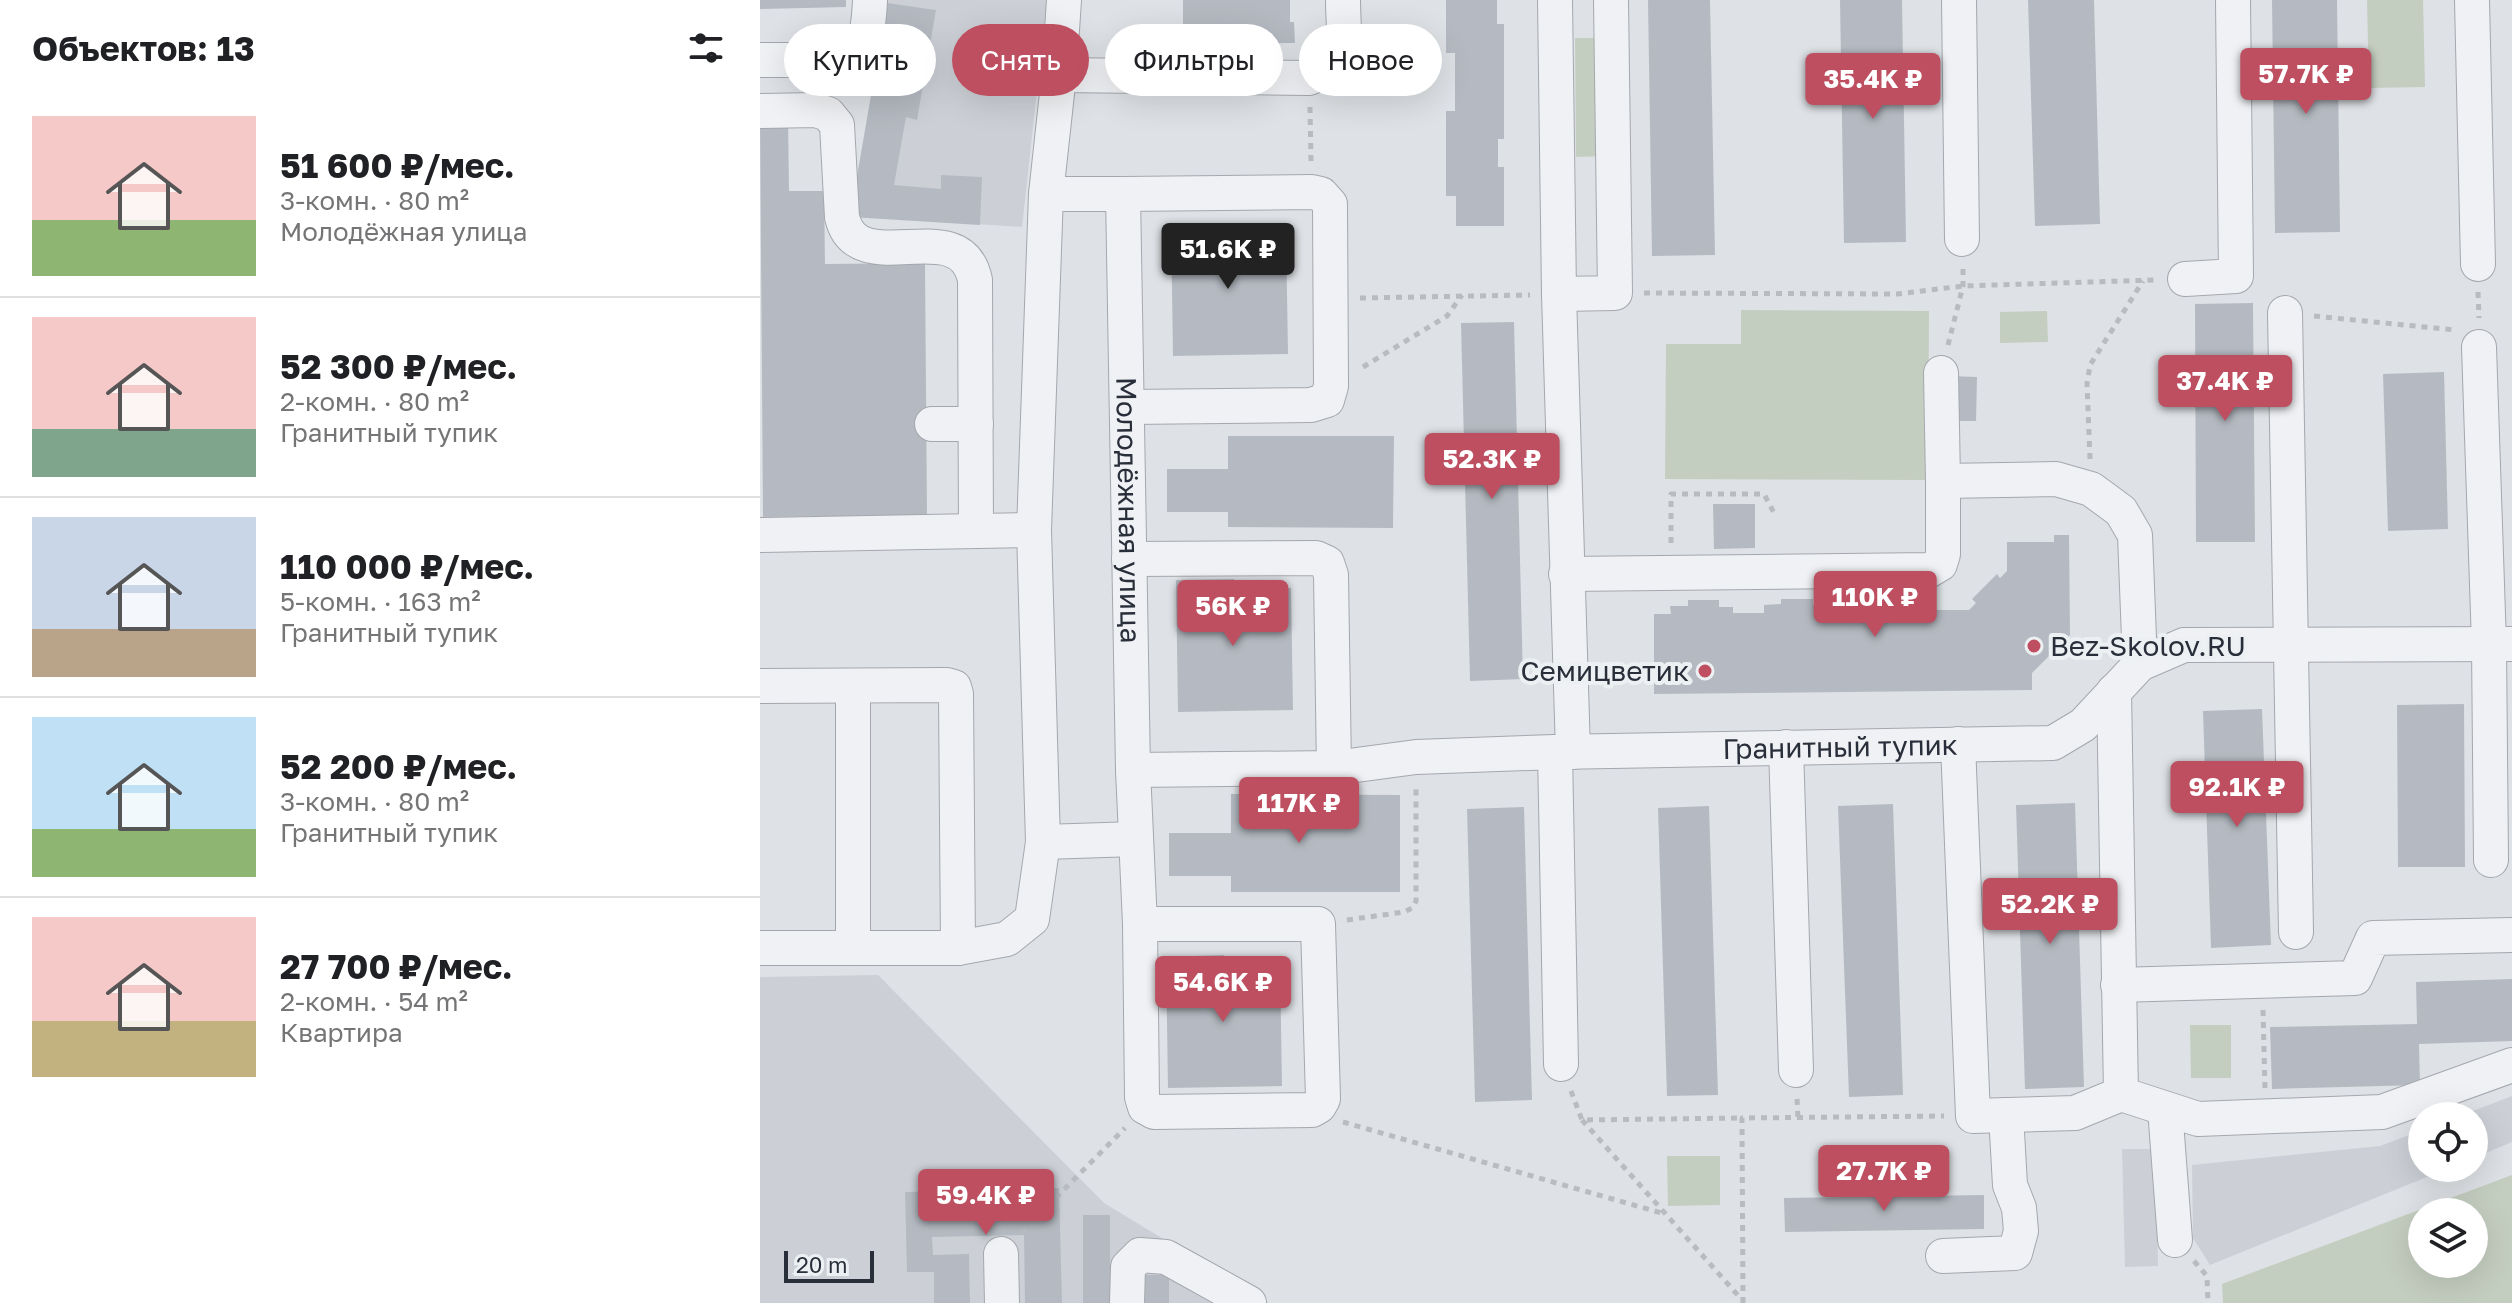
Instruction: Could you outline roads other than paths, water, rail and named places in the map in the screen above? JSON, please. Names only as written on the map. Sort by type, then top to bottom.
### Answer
[{"type":"street","points":[[760,60],[840,60],[851,57],[859,51],[869,22],[870,0]]},
{"type":"street","points":[[1062,24],[1064,0]]},
{"type":"street","points":[[1089,75],[1309,78],[1326,72],[1338,61],[1343,47],[1343,0]]},
{"type":"street","points":[[1555,0],[1566,574],[1561,1064]]},
{"type":"street","points":[[1559,294],[1615,293],[1611,0]]},
{"type":"street","points":[[1959,0],[1962,239]]},
{"type":"street","points":[[2185,279],[2236,276],[2233,0]]},
{"type":"street","points":[[2472,0],[2478,264]]},
{"type":"street","points":[[760,948],[958,948],[1007,939],[1032,919],[1043,842],[1034,530],[1046,194],[1057,96]]},
{"type":"street","points":[[760,111],[816,110],[828,114],[837,125],[842,217],[845,230],[855,242],[868,246],[945,248],[961,254],[972,266],[975,280],[976,531]]},
{"type":"street","points":[[1046,194],[1312,192],[1321,194],[1330,204],[1331,386],[1327,400],[1311,405],[1127,407]]},
{"type":"street","name":"Молодёжная улица","points":[[1123,194],[1133,770],[1143,1102],[1154,1112],[1312,1110],[1319,1106],[1323,1099],[1318,924],[1140,924]]},
{"type":"street","points":[[2285,313],[2296,932]]},
{"type":"street","points":[[2479,340],[2500,644],[2491,860]]},
{"type":"street","points":[[1566,574],[1930,570],[1940,564],[1943,554],[1941,373]]},
{"type":"street","points":[[932,424],[976,424]]},
{"type":"street","points":[[1943,481],[2056,479],[2091,489],[2121,511],[2135,535],[2140,664]]},
{"type":"street","points":[[760,535],[1034,530]]},
{"type":"street","points":[[1129,559],[1316,558],[1327,563],[1331,575],[1334,768]]},
{"type":"street","name":"Гранитный тупик","points":[[1133,770],[1334,768],[1416,757],[1564,752],[2053,743],[2083,725],[2140,664],[2184,645],[2500,644]]},
{"type":"street","points":[[760,686],[954,687],[958,948]]},
{"type":"street","points":[[853,686],[853,948]]},
{"type":"street","points":[[2114,691],[2121,1094]]},
{"type":"street","points":[[1943,1256],[2015,1253],[2021,1231],[2019,1208],[1990,1116],[1958,744]]},
{"type":"street","points":[[1786,747],[1796,1070]]},
{"type":"street","points":[[1043,842],[1136,839]]},
{"type":"street","points":[[2118,985],[2355,978],[2373,938],[2512,935]]},
{"type":"street","points":[[1990,1116],[2075,1113],[2121,1094],[2198,1119],[2382,1112],[2512,1065]]},
{"type":"street","points":[[2165,1109],[2175,1240]]},
{"type":"street","points":[[1001,1254],[1002,1303]]},
{"type":"street","points":[[1127,1303],[1128,1267],[1140,1255],[1166,1257],[1190,1287],[1249,1303]]},
{"type":"place","name":"Bez-Skolov.RU","points":[[2034,646]]},
{"type":"place","name":"Семицветик","points":[[1705,671]]}]
